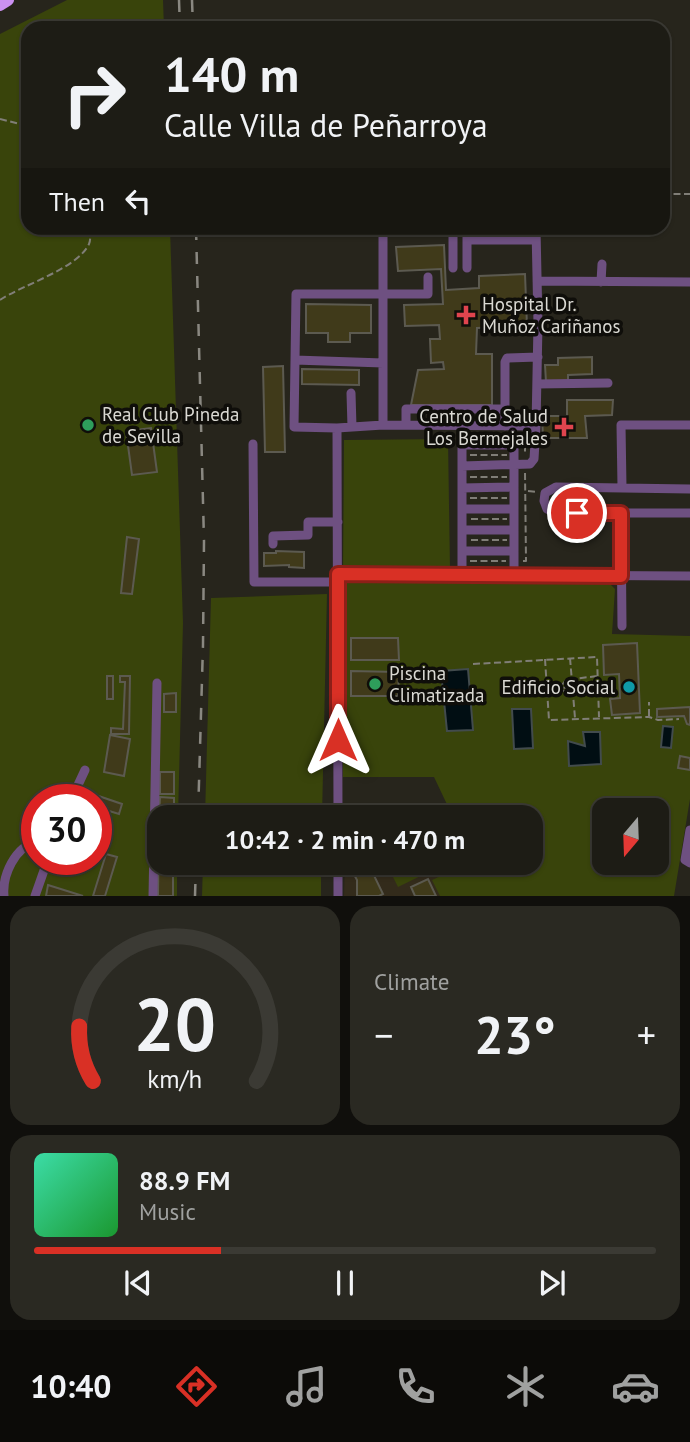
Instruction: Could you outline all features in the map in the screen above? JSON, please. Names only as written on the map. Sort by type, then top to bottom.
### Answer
[{"type":"highway","points":[[0,5],[8,0]]},
{"type":"street","points":[[383,235],[383,425]]},
{"type":"street","points":[[453,235],[453,268]]},
{"type":"street","points":[[467,235],[467,268]]},
{"type":"street","points":[[462,471],[514,471],[530,464],[534,459],[538,357],[536,235]]},
{"type":"street","points":[[467,240],[536,240]]},
{"type":"street","points":[[601,282],[602,264]]},
{"type":"street","points":[[428,277],[428,294],[296,295],[294,427],[536,426]]},
{"type":"street","points":[[537,281],[690,282]]},
{"type":"street","points":[[505,425],[505,362],[507,358],[538,357]]},
{"type":"street","points":[[295,360],[383,363]]},
{"type":"street","points":[[537,384],[608,383]]},
{"type":"street","points":[[351,393],[352,427]]},
{"type":"street","points":[[406,425],[406,409],[505,409]]},
{"type":"street","points":[[462,425],[462,575]]},
{"type":"street","points":[[622,487],[621,425],[690,425]]},
{"type":"street","points":[[337,428],[338,805]]},
{"type":"street","points":[[253,444],[254,582],[462,575],[690,576]]},
{"type":"street","points":[[462,450],[514,445],[514,575]]},
{"type":"street","points":[[690,489],[556,486],[545,493],[544,501],[547,509],[555,513],[690,513]]},
{"type":"street","points":[[462,493],[514,493]]},
{"type":"street","points":[[621,513],[622,626]]},
{"type":"street","points":[[462,514],[514,514]]},
{"type":"street","points":[[273,544],[273,536],[308,535],[308,522],[338,522]]},
{"type":"street","points":[[462,536],[514,535]]},
{"type":"street","points":[[462,551],[514,551]]},
{"type":"street","points":[[153,896],[158,682]]},
{"type":"street","points":[[79,784],[85,771]]},
{"type":"street","points":[[690,830],[685,860],[690,863]]},
{"type":"street","points":[[4,896],[6,875],[15,856],[21,851]]},
{"type":"street","points":[[35,896],[42,875]]},
{"type":"street","points":[[338,875],[338,896]]},
{"type":"path","points":[[0,119],[21,124]]},
{"type":"path","points":[[670,194],[690,194]]},
{"type":"path","points":[[0,300],[16,289],[75,260],[90,243],[90,235]]},
{"type":"path","points":[[462,450],[514,455]]},
{"type":"path","points":[[462,471],[514,471]]},
{"type":"path","points":[[462,493],[514,493]]},
{"type":"path","points":[[462,514],[514,514]]},
{"type":"path","points":[[462,536],[514,535]]},
{"type":"path","points":[[570,657],[575,718]]},
{"type":"path","points":[[473,664],[597,657],[599,718]]},
{"type":"path","points":[[545,659],[549,720],[649,717],[658,720],[679,719]]},
{"type":"path","points":[[562,688],[564,682],[572,678],[598,676]]},
{"type":"path","points":[[547,689],[573,687]]},
{"type":"path","points":[[562,688],[566,694],[598,694]]},
{"type":"path","points":[[649,702],[649,717]]},
{"type":"shaded area","points":[[468,669],[473,730],[447,731],[441,671]]},
{"type":"shaded area","points":[[512,709],[531,709],[533,748],[514,749]]},
{"type":"shaded area","points":[[663,726],[673,727],[671,748],[661,747]]},
{"type":"shaded area","points":[[583,732],[600,732],[601,764],[569,766],[568,741],[585,746]]},
{"type":"shaded area","points":[[345,875],[480,875],[490,896],[344,896]]},
{"type":"green space","name":"Real Club Pineda de Sevilla","points":[[67,0],[163,0],[164,21],[26,21]]},
{"type":"green space","name":"Real Club Pineda de Sevilla","points":[[21,23],[21,235],[170,235],[183,623],[178,805],[147,805],[147,875],[177,875],[177,896],[0,896],[0,34]]},
{"type":"green space","points":[[448,439],[450,569],[343,570],[344,440]]},
{"type":"green space","points":[[342,578],[608,582],[615,589],[612,634],[690,636],[690,799],[674,896],[440,896],[432,880],[443,875],[543,875],[543,805],[447,805],[434,777],[343,777]]},
{"type":"green space","points":[[327,594],[322,805],[205,805],[211,598]]},
{"type":"green space","points":[[203,875],[321,875],[321,896],[202,896]]},
{"type":"green space","points":[[392,875],[423,875],[398,887]]},
{"type":"building","name":"Hospital Dr. Muñoz Cariñanos","points":[[444,245],[446,290],[479,288],[479,276],[525,274],[527,326],[477,328],[476,354],[492,354],[492,405],[411,405],[418,370],[444,369],[443,362],[431,363],[430,339],[440,339],[439,325],[405,326],[404,305],[443,304],[441,269],[398,271],[396,247]]},
{"type":"building","points":[[306,304],[371,305],[371,333],[350,333],[350,342],[328,342],[328,333],[306,333]]},
{"type":"building","points":[[592,357],[592,374],[568,375],[568,381],[546,382],[545,365],[558,365],[558,358]]},
{"type":"building","points":[[283,366],[285,452],[265,452],[263,367]]},
{"type":"building","points":[[302,369],[359,370],[359,385],[302,384]]},
{"type":"building","name":"Centro de Salud Los Bermejales","points":[[567,400],[613,400],[612,415],[585,416],[587,438],[543,438],[542,416],[567,416]]},
{"type":"building","points":[[151,428],[157,472],[132,475],[126,431]]},
{"type":"building","points":[[127,537],[139,539],[132,594],[121,593]]},
{"type":"building","points":[[304,552],[304,568],[289,565],[264,566],[264,553]]},
{"type":"building","name":"Piscina Climatizada","points":[[351,638],[398,638],[399,660],[351,660]]},
{"type":"building","name":"Edificio Social","points":[[637,643],[640,713],[612,715],[610,699],[620,698],[619,674],[604,675],[603,645]]},
{"type":"building","name":"Piscina Climatizada","points":[[351,671],[399,672],[398,696],[351,696]]},
{"type":"building","points":[[107,676],[113,676],[113,699],[107,699]]},
{"type":"building","points":[[120,676],[130,676],[129,734],[111,734],[111,728],[123,729],[125,682],[120,682]]},
{"type":"building","points":[[176,693],[176,712],[164,712],[164,694]]},
{"type":"building","points":[[690,707],[690,725],[684,716],[657,717],[657,709]]},
{"type":"building","points":[[110,735],[130,739],[124,776],[104,772]]},
{"type":"building","points":[[680,756],[690,758],[690,770],[678,768]]},
{"type":"building","points":[[160,772],[174,772],[174,794],[160,794]]},
{"type":"building","points":[[160,797],[174,798],[174,805],[160,805]]},
{"type":"building","points":[[112,801],[122,804],[119,814],[112,812]]},
{"type":"building","points":[[112,856],[117,857],[112,873]]},
{"type":"building","points":[[100,875],[111,875],[105,896],[93,896]]},
{"type":"building","points":[[158,875],[173,875],[173,896],[158,896]]},
{"type":"building","points":[[354,875],[374,875],[383,894],[357,896]]},
{"type":"building","points":[[428,879],[436,896],[415,896],[411,887]]},
{"type":"building","points":[[48,885],[83,896],[46,896]]},
{"type":"railway","points":[[179,0],[180,21]]},
{"type":"railway","points":[[192,0],[193,21]]},
{"type":"railway","points":[[196,235],[204,541],[198,805]]},
{"type":"railway","points":[[195,896],[196,875]]},
{"type":"place","name":"Hospital Dr. Muñoz Cariñanos","points":[[466,315]]},
{"type":"place","name":"Real Club Pineda de Sevilla","points":[[88,425]]},
{"type":"place","name":"Centro de Salud Los Bermejales","points":[[564,427]]},
{"type":"place","name":"Piscina Climatizada","points":[[375,684]]},
{"type":"place","name":"Edificio Social","points":[[629,687]]},
{"type":"route","points":[[338,740],[338,574],[621,576],[621,513],[577,513]]}]
